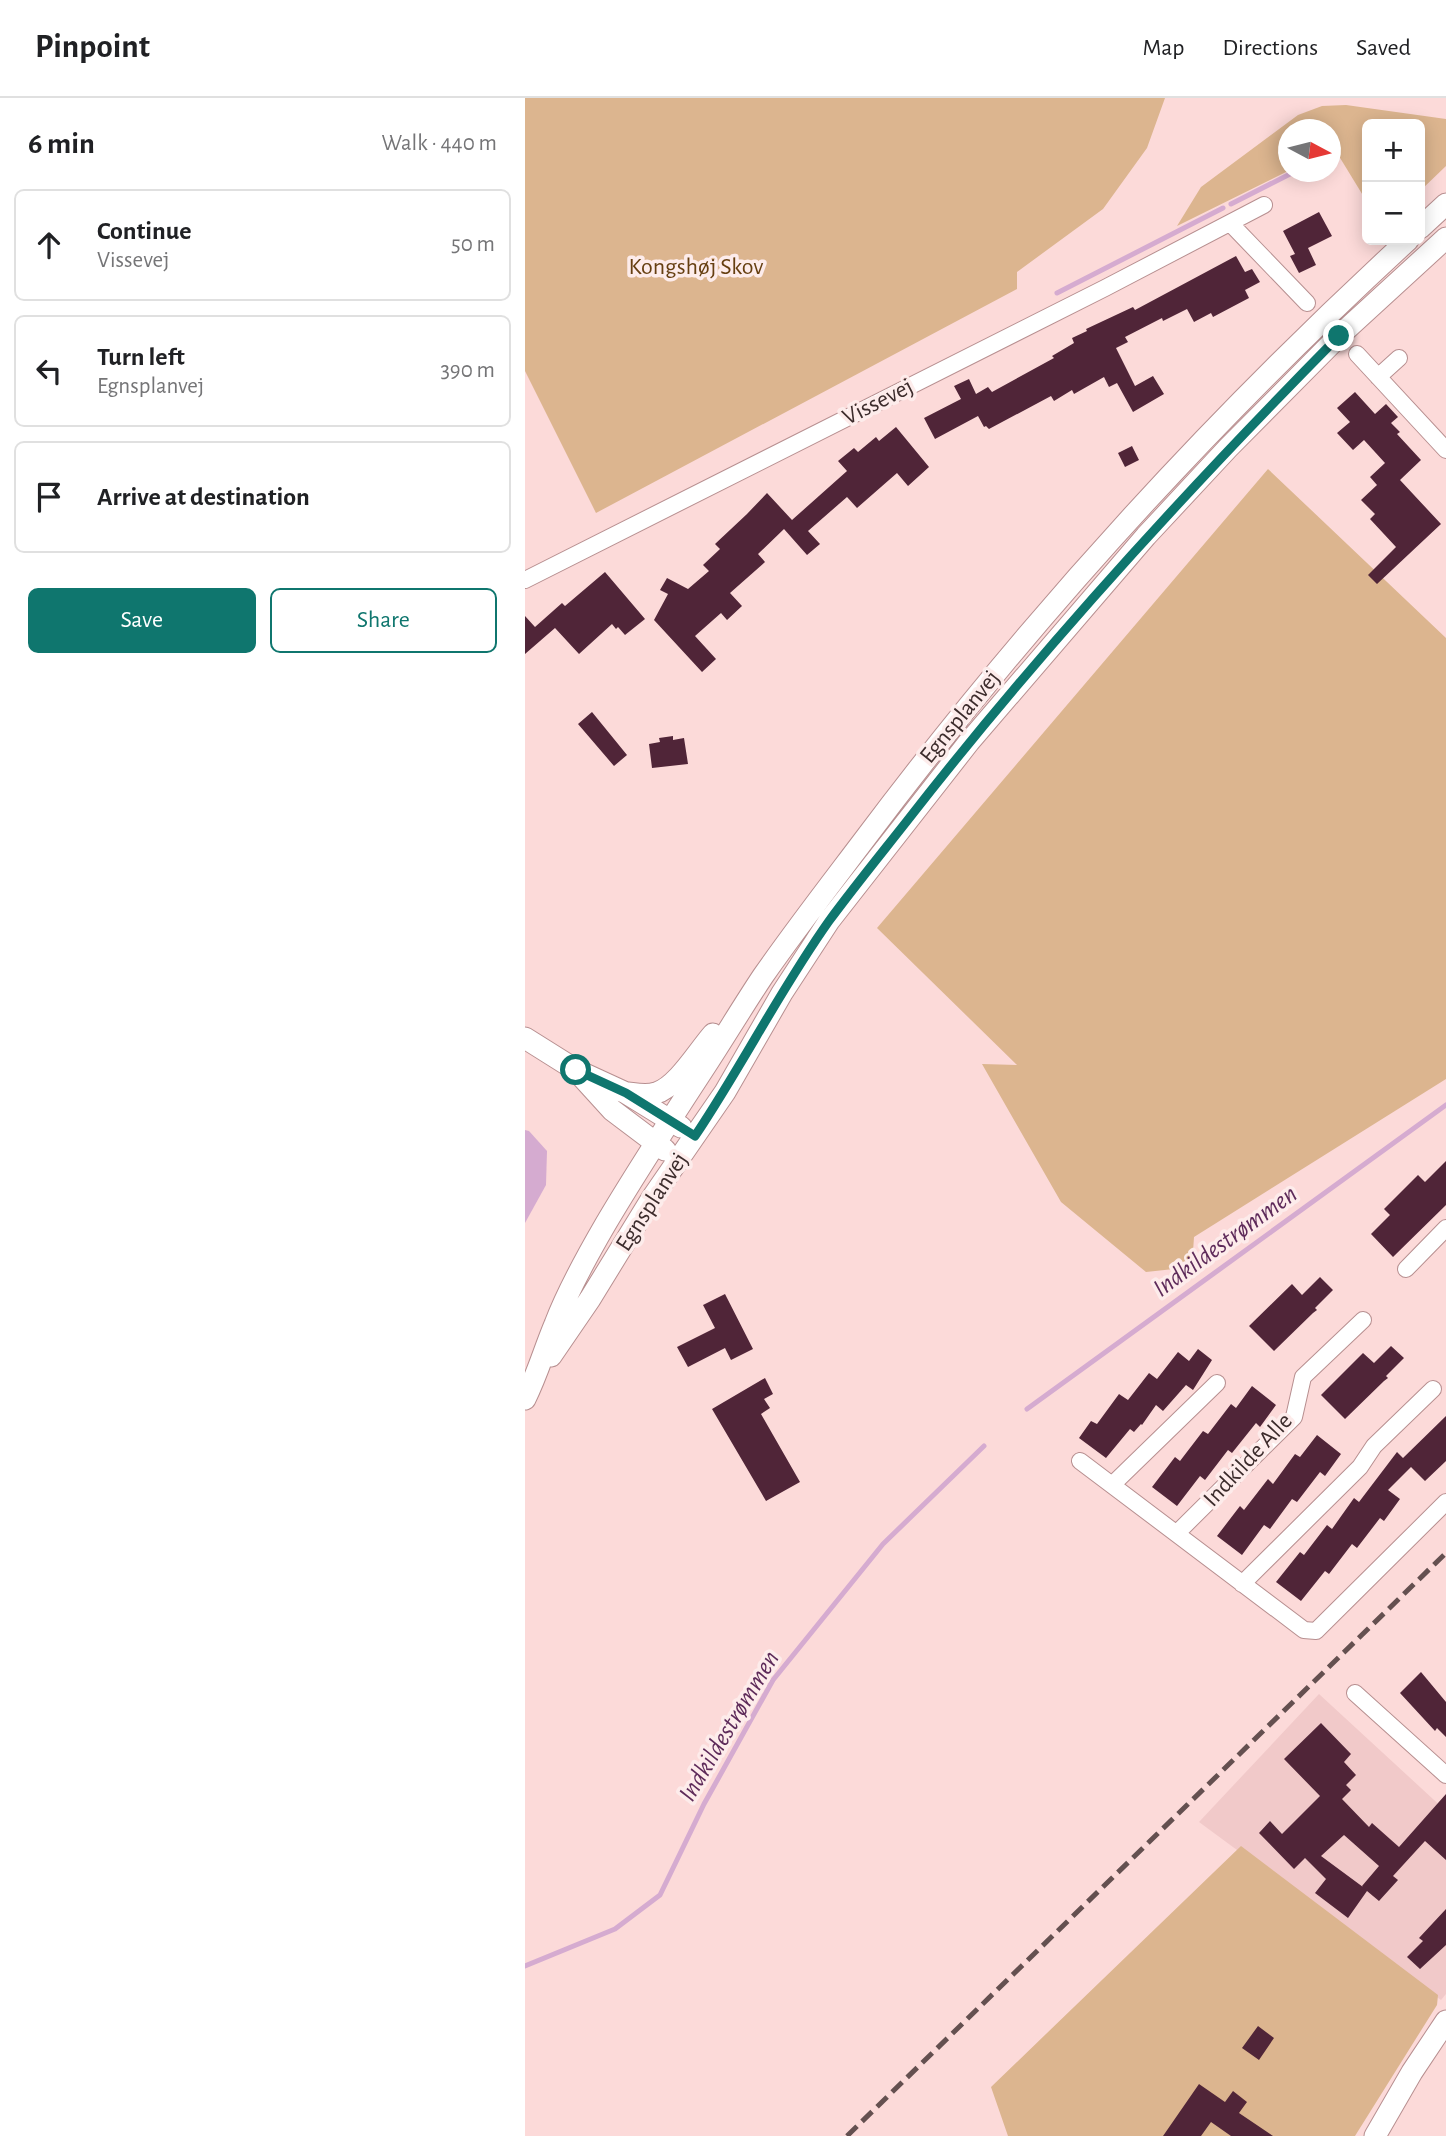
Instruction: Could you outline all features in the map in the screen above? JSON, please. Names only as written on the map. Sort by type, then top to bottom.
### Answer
[{"type":"main road","points":[[1425,223],[1446,204]]},
{"type":"main road","name":"Egnsplanvej","points":[[539,1372],[555,1323],[603,1228],[666,1152],[695,1136],[725,1092],[782,993],[829,921],[969,742],[1146,536],[1228,449],[1339,336],[1446,238]]},
{"type":"main road","name":"Egnsplanvej","points":[[525,1399],[539,1372],[590,1299],[666,1152],[670,1120],[762,977],[950,727],[1039,621],[1222,421],[1322,319],[1403,245]]},
{"type":"main road","points":[[626,1093],[653,1094],[674,1082],[762,977]]},
{"type":"main road","points":[[525,1038],[576,1070],[626,1093],[695,1136]]},
{"type":"main road","points":[[576,1070],[612,1110],[666,1152]]},
{"type":"main road","points":[[1374,2136],[1412,2071],[1446,2021]]},
{"type":"street","name":"Vissevej","points":[[525,580],[1264,205]]},
{"type":"street","points":[[1230,223],[1307,303]]},
{"type":"street","points":[[1357,355],[1446,450]]},
{"type":"street","points":[[1378,377],[1399,358]]},
{"type":"street","points":[[1406,1269],[1446,1228]]},
{"type":"street","name":"Indkilde Alle","points":[[1177,1533],[1294,1418],[1303,1377],[1363,1320]]},
{"type":"street","points":[[1112,1485],[1217,1383]]},
{"type":"street","points":[[1242,1584],[1360,1467],[1374,1446],[1433,1389]]},
{"type":"street","points":[[1080,1461],[1304,1630],[1316,1631],[1446,1502]]},
{"type":"street","points":[[1355,1693],[1446,1775]]},
{"type":"shaded area","points":[[525,1130],[547,1151],[546,1185],[525,1223]]},
{"type":"shaded area","points":[[1319,1694],[1446,1811],[1446,1994],[1441,2000],[1199,1822]]},
{"type":"green space","name":"Kongshøj Skov","points":[[525,98],[1165,98],[1147,148],[1103,209],[1017,272],[1017,289],[596,513],[525,371]]},
{"type":"green space","points":[[1346,105],[1446,119],[1446,166],[1425,186],[1425,119],[1362,119],[1362,194],[1341,159],[1341,119],[1293,119],[1322,106]]},
{"type":"green space","points":[[1278,130],[1278,176],[1177,226],[1201,187]]},
{"type":"green space","points":[[1268,469],[1446,638],[1446,1079],[1194,1237],[1192,1267],[1146,1272],[1061,1202],[982,1064],[1017,1065],[877,928]]},
{"type":"green space","points":[[1241,1846],[1438,1995],[1437,2005],[1355,2136],[1008,2136],[991,2087]]},
{"type":"building","points":[[1319,212],[1332,236],[1308,248],[1316,265],[1299,273],[1290,256],[1295,254],[1283,231]]},
{"type":"building","points":[[1236,256],[1245,272],[1252,269],[1260,282],[1245,290],[1249,298],[1213,317],[1211,313],[1194,322],[1187,309],[1163,321],[1162,318],[1125,337],[1128,342],[1116,348],[1135,386],[1153,376],[1164,394],[1133,412],[1117,383],[1109,387],[1104,377],[1074,394],[1072,390],[1054,401],[1051,396],[989,429],[984,427],[978,416],[935,439],[924,418],[961,399],[954,386],[969,379],[976,394],[988,387],[992,392],[1054,358],[1052,356],[1074,343],[1072,338],[1087,331],[1086,329],[1133,307],[1135,310]]},
{"type":"building","points":[[1355,392],[1375,414],[1386,404],[1398,417],[1391,423],[1400,432],[1397,434],[1421,460],[1400,480],[1441,524],[1377,584],[1368,575],[1396,547],[1370,519],[1375,514],[1361,500],[1377,485],[1370,477],[1385,463],[1364,440],[1353,450],[1337,433],[1350,422],[1337,408]]},
{"type":"building","points":[[896,427],[929,467],[908,486],[897,473],[857,508],[847,497],[808,531],[820,544],[807,555],[784,529],[758,554],[765,562],[730,593],[742,606],[727,620],[721,613],[695,636],[716,659],[702,672],[654,620],[668,594],[660,590],[667,578],[688,589],[709,571],[703,565],[720,549],[715,544],[767,493],[792,520],[847,471],[838,461],[854,448],[858,452],[876,437],[879,441]]},
{"type":"building","points":[[1132,446],[1139,460],[1125,467],[1118,453]]},
{"type":"building","points":[[605,572],[645,619],[625,635],[612,624],[579,654],[555,628],[525,654],[525,616],[535,627],[562,603],[565,606]]},
{"type":"building","points":[[592,712],[627,755],[614,766],[578,724]]},
{"type":"building","points":[[673,736],[673,740],[684,738],[688,764],[652,768],[649,744],[660,742],[659,738]]},
{"type":"building","points":[[1446,1161],[1446,1205],[1393,1257],[1371,1234],[1390,1215],[1384,1209],[1418,1175],[1425,1182]]},
{"type":"building","points":[[1320,1277],[1333,1290],[1315,1308],[1317,1310],[1274,1351],[1249,1326],[1292,1284],[1302,1295]]},
{"type":"building","points":[[725,1294],[753,1349],[731,1360],[725,1348],[688,1367],[677,1347],[715,1328],[703,1305]]},
{"type":"building","points":[[1391,1346],[1404,1358],[1386,1376],[1388,1378],[1345,1419],[1321,1395],[1363,1353],[1374,1363]]},
{"type":"building","points":[[1198,1349],[1212,1360],[1193,1390],[1186,1385],[1163,1411],[1156,1405],[1142,1425],[1134,1432],[1130,1429],[1106,1458],[1079,1438],[1091,1421],[1097,1424],[1119,1394],[1128,1400],[1149,1373],[1157,1379],[1178,1352],[1189,1361]]},
{"type":"building","points":[[765,1378],[773,1394],[764,1399],[770,1408],[761,1414],[800,1482],[766,1501],[712,1409]]},
{"type":"building","points":[[1252,1386],[1276,1405],[1260,1427],[1256,1423],[1232,1453],[1228,1450],[1205,1480],[1200,1476],[1177,1506],[1152,1487],[1175,1457],[1180,1461],[1203,1431],[1208,1434],[1231,1404],[1236,1408]]},
{"type":"building","points":[[1446,1416],[1446,1461],[1425,1481],[1411,1467],[1388,1490],[1400,1499],[1384,1521],[1380,1518],[1357,1548],[1352,1544],[1329,1574],[1325,1571],[1301,1601],[1276,1582],[1300,1552],[1304,1555],[1327,1525],[1332,1529],[1354,1498],[1359,1502],[1397,1452],[1403,1458]]},
{"type":"building","points":[[1317,1435],[1341,1454],[1325,1476],[1320,1472],[1297,1502],[1292,1499],[1270,1529],[1264,1525],[1242,1555],[1217,1536],[1240,1506],[1244,1510],[1268,1479],[1273,1484],[1295,1454],[1300,1457]]},
{"type":"building","points":[[1421,1672],[1446,1702],[1446,1737],[1437,1728],[1435,1731],[1400,1693]]},
{"type":"building","points":[[1321,1723],[1351,1754],[1344,1762],[1356,1775],[1346,1785],[1351,1790],[1342,1799],[1369,1827],[1372,1823],[1399,1847],[1446,1794],[1446,1860],[1425,1841],[1393,1876],[1398,1880],[1379,1901],[1367,1891],[1348,1918],[1315,1893],[1326,1879],[1305,1858],[1294,1869],[1259,1833],[1270,1821],[1282,1834],[1320,1796],[1284,1759]],"holes":[[[1344,1835],[1379,1866],[1363,1887],[1321,1856]]]},
{"type":"building","points":[[1446,1909],[1446,1945],[1420,1969],[1407,1957],[1423,1941],[1419,1938]]},
{"type":"building","points":[[1258,2026],[1274,2038],[1259,2060],[1242,2048]]},
{"type":"building","points":[[1199,2084],[1225,2102],[1233,2091],[1247,2102],[1239,2113],[1273,2136],[1231,2136],[1211,2122],[1201,2136],[1163,2136]]},
{"type":"waterway","points":[[1231,204],[1278,180]]},
{"type":"waterway","points":[[1057,293],[1223,208]]},
{"type":"waterway","name":"Indkildestrømmen","points":[[1027,1409],[1446,1105]]},
{"type":"waterway","name":"Indkildestrømmen","points":[[525,1966],[615,1929],[660,1895],[704,1804],[773,1680],[883,1544],[984,1446]]},
{"type":"railway","points":[[847,2136],[1446,1553]]},
{"type":"route","points":[[576,1070],[626,1093],[695,1136],[725,1092],[782,993],[829,921],[969,742],[1146,536],[1339,336]]}]
